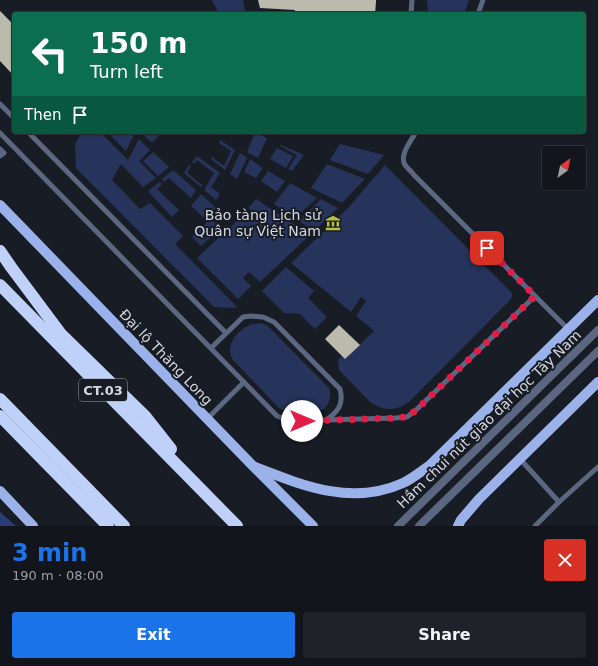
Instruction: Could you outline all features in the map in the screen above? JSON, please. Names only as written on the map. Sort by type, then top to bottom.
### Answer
[{"type":"highway","points":[[0,251],[61,334],[145,416],[206,494]]},
{"type":"highway","name":"CT.03","points":[[0,285],[237,526]]},
{"type":"highway","points":[[0,399],[124,526]]},
{"type":"highway","points":[[0,416],[108,526]]},
{"type":"main road","name":"Đại lộ Thăng Long","points":[[0,206],[206,419],[313,526]]},
{"type":"main road","points":[[252,465],[300,484],[321,490],[346,494],[384,490],[403,483],[416,476],[429,466],[598,300]]},
{"type":"main road","points":[[458,526],[461,520],[479,499],[598,382]]},
{"type":"main road","points":[[0,491],[33,526]]},
{"type":"street","name":"Hầm chui nút giao đại học Tây Nam","points":[[398,526],[598,330]]},
{"type":"street","name":"Hầm chui nút giao đại học Tây Nam","points":[[419,526],[598,351]]},
{"type":"lane","points":[[411,12],[412,0]]},
{"type":"lane","points":[[479,12],[483,0]]},
{"type":"lane","points":[[0,104],[12,116]]},
{"type":"lane","points":[[0,133],[277,416],[290,421],[407,417],[422,405],[535,296]]},
{"type":"lane","points":[[30,134],[226,333]]},
{"type":"lane","points":[[415,134],[404,155],[405,164],[568,329]]},
{"type":"lane","points":[[0,149],[4,153],[0,156]]},
{"type":"lane","points":[[211,348],[243,317],[263,317],[274,322],[340,390],[342,397],[340,405],[335,414],[326,420]]},
{"type":"lane","points":[[206,419],[244,382]]},
{"type":"lane","points":[[520,459],[559,502]]},
{"type":"lane","points":[[535,526],[598,467]]},
{"type":"shaded area","points":[[212,0],[243,0],[246,12],[218,12]]},
{"type":"shaded area","points":[[427,0],[469,0],[465,12],[428,12]]},
{"type":"shaded area","points":[[81,134],[102,134],[128,160],[139,139],[150,150],[139,161],[156,178],[143,187],[121,164],[112,180],[140,209],[150,203],[183,236],[175,244],[237,307],[214,307],[76,168],[75,144]]},
{"type":"shaded area","points":[[109,134],[134,135],[126,151]]},
{"type":"shaded area","points":[[142,134],[160,134],[152,143]]},
{"type":"shaded area","points":[[254,134],[259,134],[267,138],[258,158],[247,152]]},
{"type":"shaded area","points":[[220,140],[235,150],[225,170],[211,159],[212,157],[224,166],[231,151],[219,143]]},
{"type":"shaded area","points":[[340,144],[384,155],[368,174],[330,160]]},
{"type":"shaded area","points":[[281,145],[304,155],[292,171],[288,169],[297,155],[280,146]]},
{"type":"shaded area","points":[[277,148],[293,156],[286,168],[270,159]]},
{"type":"shaded area","points":[[153,152],[169,167],[158,176],[143,161]]},
{"type":"shaded area","points":[[240,153],[247,158],[237,179],[230,174]]},
{"type":"shaded area","points":[[197,156],[220,173],[211,187],[220,194],[216,200],[204,190],[214,173],[197,160],[194,164],[192,162]]},
{"type":"shaded area","points":[[250,159],[263,168],[256,178],[244,172]]},
{"type":"shaded area","points":[[327,164],[365,179],[342,203],[311,188]]},
{"type":"shaded area","points":[[189,165],[191,166],[187,173],[202,185],[201,187],[184,173]]},
{"type":"shaded area","points":[[385,165],[512,293],[510,300],[409,402],[393,409],[379,407],[369,401],[339,370],[338,360],[342,356],[345,359],[374,331],[356,316],[366,301],[361,297],[351,312],[291,263],[348,208]]},
{"type":"shaded area","points":[[173,170],[196,190],[191,198],[169,178],[164,182],[162,179]]},
{"type":"shaded area","points":[[268,171],[285,181],[277,192],[261,181]]},
{"type":"shaded area","points":[[160,182],[162,184],[157,189],[179,210],[172,217],[148,191]]},
{"type":"shaded area","points":[[290,183],[317,198],[295,218],[274,204]]},
{"type":"shaded area","points":[[201,194],[216,208],[205,219],[191,206]]},
{"type":"shaded area","points":[[256,199],[310,235],[260,282],[249,272],[243,278],[251,286],[238,299],[197,258],[240,218],[248,222],[255,214],[248,208]]},
{"type":"shaded area","points":[[321,199],[338,208],[314,231],[299,221]]},
{"type":"shaded area","points":[[210,219],[221,228],[201,246],[192,237]]},
{"type":"shaded area","points":[[286,267],[314,291],[308,298],[327,317],[315,329],[300,314],[284,313],[262,291]]},
{"type":"shaded area","points":[[261,323],[268,326],[329,388],[330,398],[324,408],[318,411],[310,412],[290,412],[279,408],[232,359],[230,347],[235,337],[240,331],[248,326]]},
{"type":"shaded area","points":[[0,512],[16,526],[0,526]]},
{"type":"building","points":[[258,0],[376,0],[375,12],[294,12],[295,10],[260,8]]},
{"type":"building","points":[[0,11],[12,23],[12,74],[0,61]]},
{"type":"building","points":[[339,325],[360,345],[345,359],[325,339]]},
{"type":"place","name":"Bảo tàng Lịch sử Quân sự Việt Nam","points":[[333,223]]},
{"type":"route","points":[[302,421],[407,417],[416,410],[535,296],[487,248]]}]
